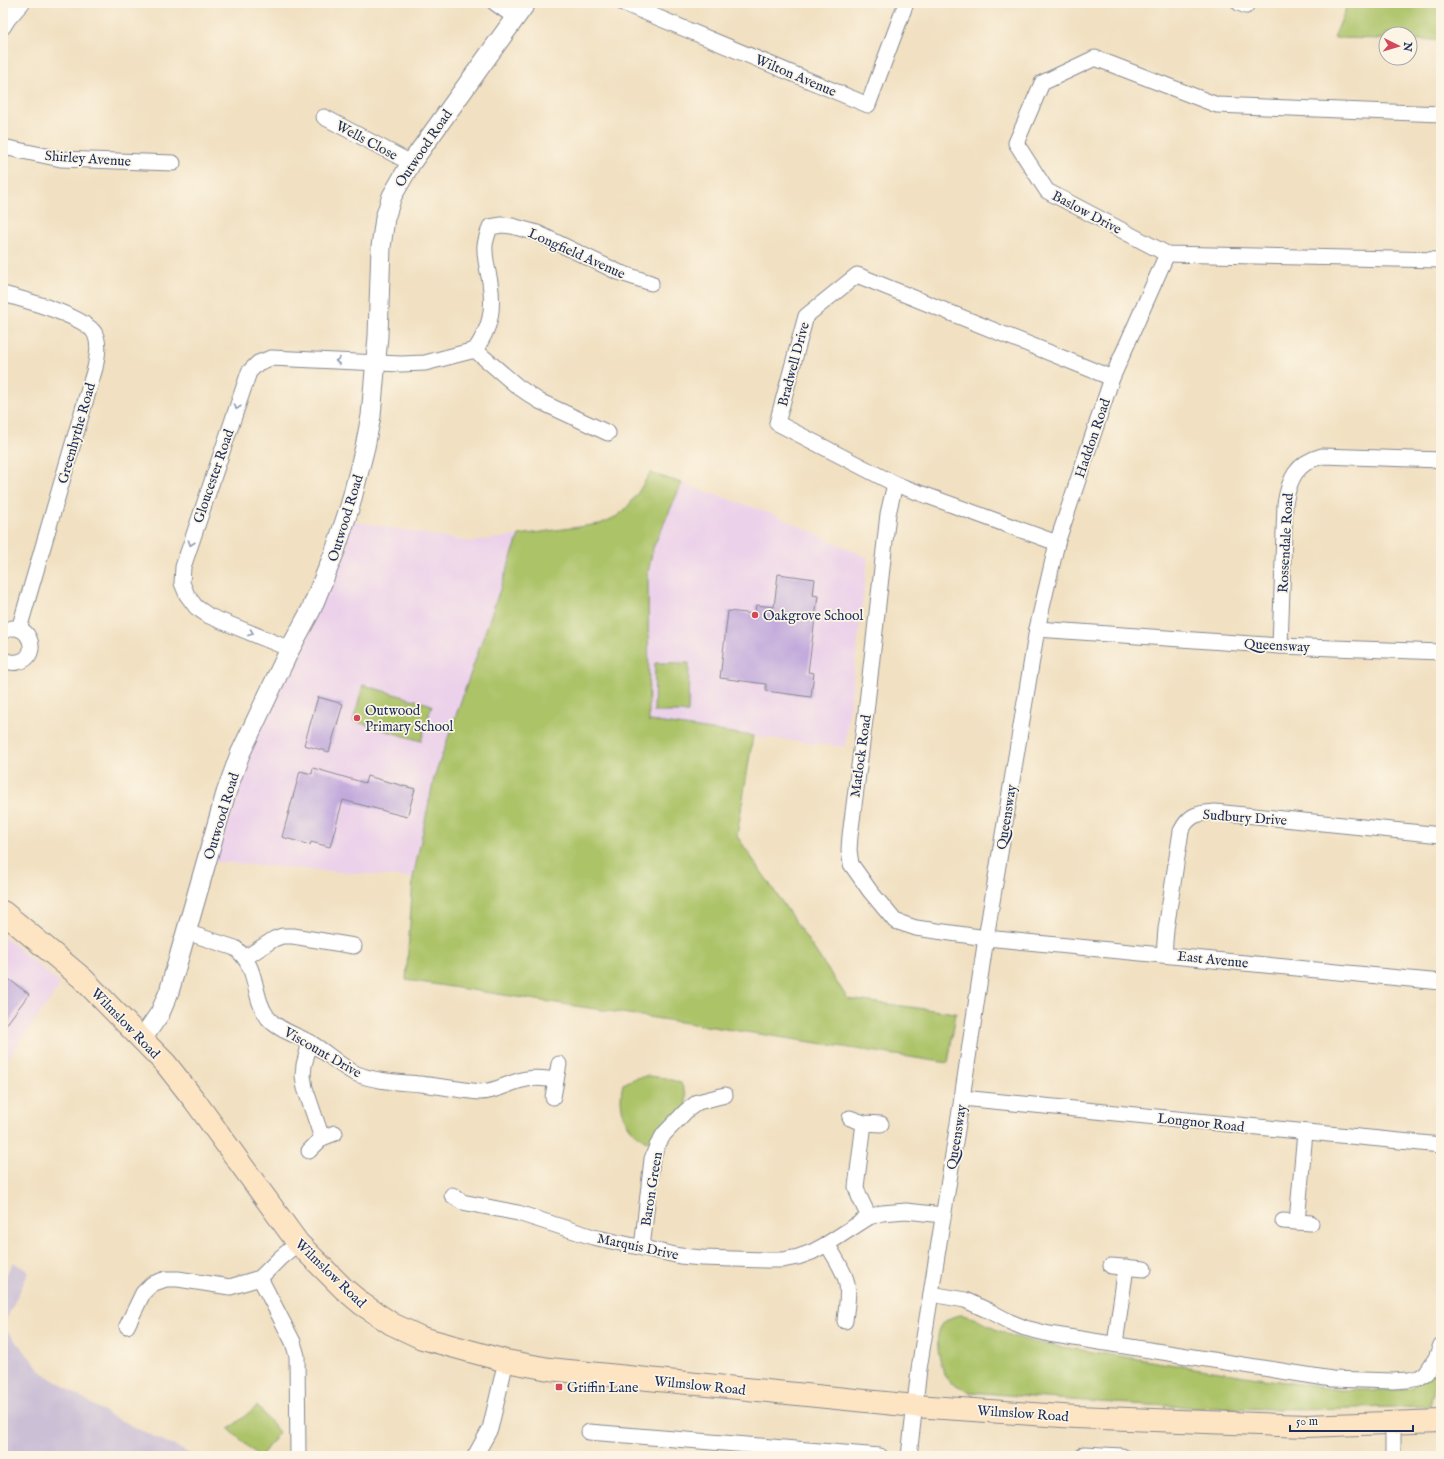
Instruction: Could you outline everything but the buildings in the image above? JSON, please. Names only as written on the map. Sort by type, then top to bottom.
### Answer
[{"type":"main road","name":"Wilmslow Road","points":[[3,912],[82,978],[166,1064],[298,1243],[362,1304],[392,1324],[422,1338],[506,1361],[549,1369],[915,1406],[1076,1417],[1306,1426],[1441,1421]]},
{"type":"street","points":[[3,27],[22,3]]},
{"type":"street","points":[[495,3],[521,10]]},
{"type":"street","name":"Wilton Avenue","points":[[623,3],[868,105],[906,3]]},
{"type":"street","name":"Outwood Road","points":[[142,1039],[170,992],[226,793],[240,754],[290,649],[311,610],[336,551],[350,506],[365,447],[371,416],[377,363],[381,247],[385,218],[392,196],[411,163],[521,10]]},
{"type":"street","name":"Baslow Drive","points":[[1441,114],[1217,106],[1096,58],[1042,83],[1016,143],[1047,191],[1167,254],[1441,260]]},
{"type":"street","name":"Wells Close","points":[[324,117],[411,163]]},
{"type":"street","name":"Shirley Avenue","points":[[3,147],[61,159],[173,163]]},
{"type":"street","name":"Longfield Avenue","points":[[475,350],[483,339],[489,325],[491,311],[491,294],[485,246],[490,227],[502,225],[512,226],[537,233],[618,272],[651,282]]},
{"type":"street","name":"Haddon Road","points":[[1037,629],[1057,543],[1112,378],[1167,254]]},
{"type":"street","name":"Bradwell Drive","points":[[1057,543],[895,484],[777,423],[806,316],[857,275],[1112,378]]},
{"type":"street","name":"Greenhythe Road","points":[[3,294],[36,304],[82,323],[95,333],[97,342],[95,368],[19,629]]},
{"type":"street","points":[[377,363],[426,363],[475,350],[516,386],[539,401],[608,433]]},
{"type":"street","name":"Gloucester Road","points":[[290,649],[209,616],[196,607],[187,595],[182,583],[183,567],[249,372],[258,363],[271,358],[377,363]]},
{"type":"street","name":"Rossendale Road","points":[[1280,646],[1286,504],[1290,483],[1299,468],[1313,458],[1322,456],[1441,460]]},
{"type":"street","name":"Matlock Road","points":[[895,484],[888,514],[849,850],[852,864],[870,891],[894,921],[916,928],[986,938]]},
{"type":"street","points":[[3,632],[12,628],[19,629],[26,633],[31,640],[31,650],[26,658],[20,662],[12,663],[3,659]]},
{"type":"street","name":"Queensway","points":[[909,1456],[919,1369],[986,938],[1037,629],[1280,646],[1441,652]]},
{"type":"street","name":"Sudbury Drive","points":[[1164,955],[1166,929],[1181,831],[1189,818],[1196,814],[1215,812],[1441,835]]},
{"type":"street","name":"Viscount Drive","points":[[186,932],[234,948],[245,958],[252,972],[260,1004],[270,1021],[278,1027],[310,1042],[357,1074],[376,1079],[487,1092],[527,1078],[556,1080]]},
{"type":"street","points":[[245,958],[274,939],[282,936],[293,936],[354,946]]},
{"type":"street","name":"East Avenue","points":[[986,938],[1441,982]]},
{"type":"street","points":[[308,1151],[328,1136],[305,1088],[303,1076],[304,1065],[310,1042]]},
{"type":"street","points":[[554,1097],[559,1064]]},
{"type":"street","name":"Baron Green","points":[[642,1248],[652,1159],[656,1146],[664,1134],[686,1111],[698,1102],[725,1095]]},
{"type":"street","name":"Longnor Road","points":[[962,1098],[1441,1145]]},
{"type":"street","points":[[850,1118],[864,1123],[881,1124]]},
{"type":"street","points":[[864,1123],[856,1187],[869,1218]]},
{"type":"street","points":[[1297,1222],[1305,1132]]},
{"type":"street","name":"Marquis Drive","points":[[452,1195],[462,1202],[518,1213],[593,1237],[680,1256],[702,1258],[782,1260],[798,1257],[812,1252],[869,1218],[882,1213],[906,1211],[943,1216]]},
{"type":"street","points":[[127,1326],[143,1293],[152,1284],[166,1279],[178,1279],[230,1287],[260,1278],[298,1243]]},
{"type":"street","points":[[827,1244],[847,1282],[845,1321]]},
{"type":"street","points":[[1111,1266],[1144,1270]]},
{"type":"street","points":[[1115,1344],[1126,1267]]},
{"type":"street","points":[[260,1278],[293,1342],[297,1356],[298,1456]]},
{"type":"street","points":[[931,1294],[965,1300],[1010,1322],[1025,1328],[1049,1334],[1332,1379],[1408,1380],[1418,1378],[1426,1373],[1436,1358],[1441,1345]]},
{"type":"street","points":[[475,1456],[490,1429],[506,1361]]},
{"type":"street","points":[[1392,1424],[1393,1456]]},
{"type":"street","points":[[589,1432],[777,1452],[880,1456]]},
{"type":"street","points":[[1084,1454],[1122,1456]]},
{"type":"shaded area","name":"Oakgrove School","points":[[682,483],[775,515],[868,558],[845,747],[753,736],[650,721],[648,573],[653,548]]},
{"type":"shaded area","name":"Outwood Primary School","points":[[347,520],[471,542],[519,535],[434,778],[413,878],[207,861],[236,767]]},
{"type":"shaded area","points":[[3,936],[56,980],[59,987],[3,1065]]},
{"type":"shaded area","points":[[13,1262],[29,1272],[3,1326],[3,1282]]},
{"type":"shaded area","points":[[3,1326],[43,1373],[111,1416],[195,1456],[3,1456]]},
{"type":"green space","points":[[1348,3],[1441,3],[1441,40],[1418,40],[1418,26],[1378,26],[1378,39],[1334,38]]},
{"type":"green space","points":[[650,473],[682,483],[653,548],[648,573],[649,723],[650,721],[753,736],[737,836],[848,999],[956,1013],[948,1063],[406,980],[413,878],[434,778],[519,535],[600,524],[613,518],[627,508]]},
{"type":"green space","points":[[655,663],[689,663],[688,712],[654,712]]},
{"type":"green space","points":[[363,685],[432,705],[421,741],[353,721]]},
{"type":"green space","points":[[648,1076],[666,1078],[681,1083],[686,1096],[686,1111],[657,1146],[641,1138],[633,1131],[626,1121],[621,1102],[623,1084],[636,1078]]},
{"type":"green space","points":[[961,1315],[975,1319],[1006,1334],[1037,1343],[1340,1390],[1397,1390],[1413,1387],[1439,1365],[1430,1406],[1250,1409],[1129,1404],[970,1392],[954,1385],[946,1378],[938,1347],[941,1326],[952,1317]]},
{"type":"green space","points":[[257,1406],[279,1432],[261,1456],[258,1456],[229,1429]]},
{"type":"place","name":"Oakgrove School","points":[[755,615]]},
{"type":"place","name":"Outwood Primary School","points":[[357,718]]},
{"type":"place","name":"Griffin Lane","points":[[559,1387]]}]
